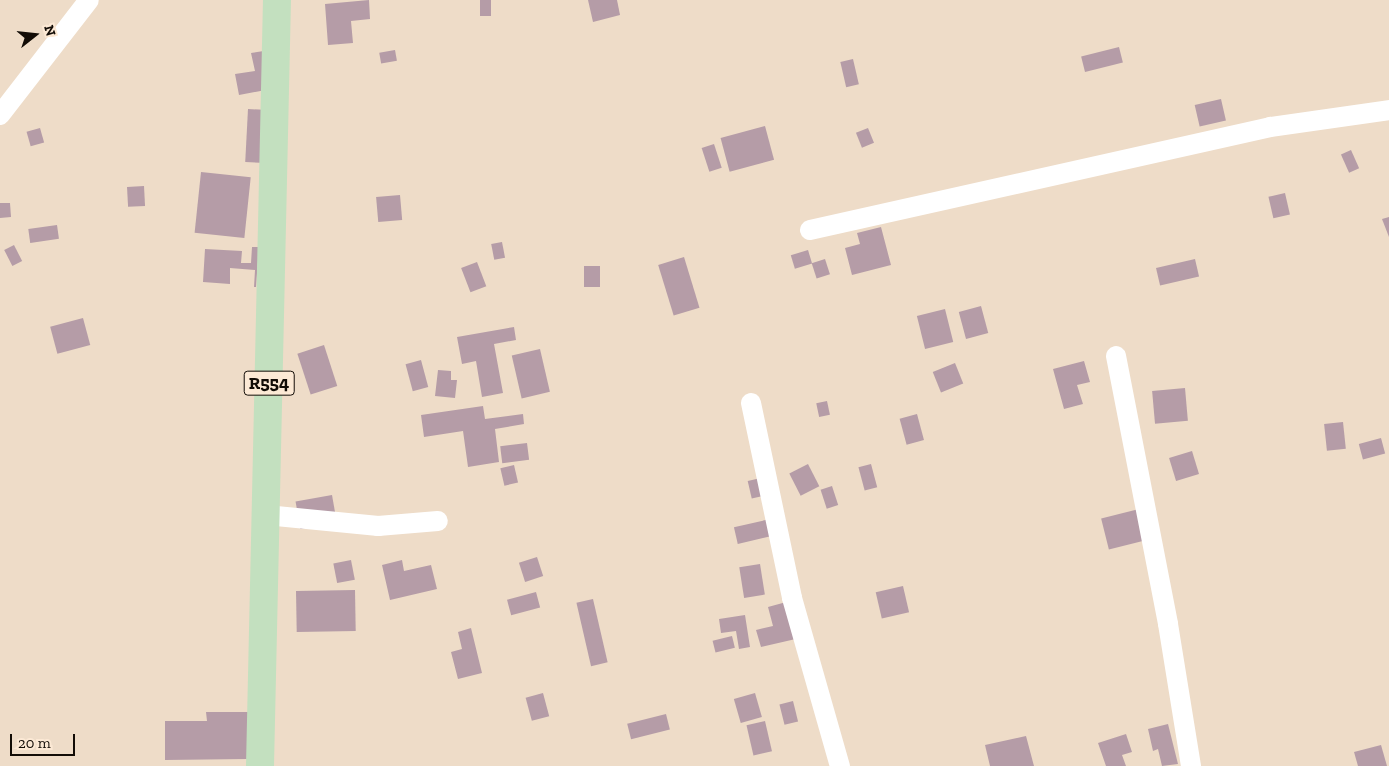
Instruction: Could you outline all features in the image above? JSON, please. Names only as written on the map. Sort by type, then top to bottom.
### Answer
[{"type":"main road","name":"R554","points":[[260,766],[277,0]]},
{"type":"street","points":[[0,115],[89,0]]},
{"type":"street","points":[[810,230],[1270,127],[1389,110]]},
{"type":"street","points":[[1116,356],[1168,624],[1191,766]]},
{"type":"street","points":[[751,403],[792,598],[840,766]]},
{"type":"street","points":[[266,515],[378,526],[438,521]]},
{"type":"building","points":[[369,0],[370,19],[351,21],[353,43],[328,45],[325,4]]},
{"type":"building","points":[[480,0],[491,0],[491,16],[480,16]]},
{"type":"building","points":[[588,0],[617,0],[620,15],[593,22]]},
{"type":"building","points":[[1119,47],[1123,63],[1085,72],[1081,56]]},
{"type":"building","points":[[270,50],[276,88],[239,95],[235,74],[255,71],[251,53]]},
{"type":"building","points":[[395,50],[397,61],[381,64],[379,53]]},
{"type":"building","points":[[853,59],[859,84],[846,87],[840,62]]},
{"type":"building","points":[[1221,99],[1226,120],[1200,127],[1195,105]]},
{"type":"building","points":[[248,109],[269,110],[266,163],[245,162]]},
{"type":"building","points":[[765,126],[774,160],[730,172],[721,138]]},
{"type":"building","points":[[40,128],[44,142],[31,146],[27,132]]},
{"type":"building","points":[[868,128],[874,143],[862,148],[856,133]]},
{"type":"building","points":[[714,144],[722,168],[709,172],[702,148]]},
{"type":"building","points":[[1351,150],[1359,168],[1349,173],[1341,154]]},
{"type":"building","points":[[201,172],[251,177],[244,238],[195,233]]},
{"type":"building","points":[[144,186],[145,206],[128,207],[127,187]]},
{"type":"building","points":[[1285,193],[1290,214],[1273,218],[1268,197]]},
{"type":"building","points":[[400,195],[402,220],[378,222],[376,197]]},
{"type":"building","points":[[0,203],[10,203],[11,217],[0,218]]},
{"type":"building","points":[[1389,217],[1389,237],[1382,219]]},
{"type":"building","points":[[57,225],[59,239],[30,243],[28,229]]},
{"type":"building","points":[[881,227],[891,265],[852,275],[845,248],[860,244],[857,233]]},
{"type":"building","points":[[502,242],[505,258],[494,260],[491,244]]},
{"type":"building","points":[[14,245],[22,261],[12,266],[4,250]]},
{"type":"building","points":[[252,247],[259,247],[256,287],[254,287],[255,270],[230,268],[230,284],[203,282],[205,249],[242,251],[241,263],[251,263]]},
{"type":"building","points":[[808,250],[812,263],[795,269],[791,255]]},
{"type":"building","points":[[684,257],[699,308],[674,316],[658,265]]},
{"type":"building","points":[[825,259],[830,274],[817,279],[812,263]]},
{"type":"building","points":[[1195,259],[1199,277],[1160,286],[1156,268]]},
{"type":"building","points":[[477,262],[486,286],[470,292],[461,268]]},
{"type":"building","points":[[584,266],[600,266],[600,287],[584,287]]},
{"type":"building","points":[[981,306],[988,333],[966,339],[959,312]]},
{"type":"building","points":[[945,309],[953,342],[925,349],[917,316]]},
{"type":"building","points":[[83,318],[90,345],[57,354],[50,327]]},
{"type":"building","points":[[514,327],[516,340],[494,344],[503,393],[482,397],[476,361],[462,364],[457,337]]},
{"type":"building","points":[[324,345],[337,386],[311,395],[297,354]]},
{"type":"building","points":[[540,349],[550,392],[522,398],[512,356]]},
{"type":"building","points":[[421,360],[428,387],[413,391],[406,364]]},
{"type":"building","points":[[1084,361],[1090,382],[1077,385],[1083,404],[1064,409],[1053,369]]},
{"type":"building","points":[[955,363],[963,383],[941,392],[933,372]]},
{"type":"building","points":[[438,370],[451,371],[451,380],[457,380],[455,398],[435,396]]},
{"type":"building","points":[[1185,388],[1188,421],[1155,424],[1152,391]]},
{"type":"building","points":[[827,401],[830,415],[819,417],[816,403]]},
{"type":"building","points":[[483,406],[485,419],[523,414],[524,424],[495,429],[499,462],[468,467],[463,431],[424,437],[421,415]]},
{"type":"building","points":[[917,414],[924,440],[907,445],[900,419]]},
{"type":"building","points":[[1343,422],[1346,449],[1327,451],[1324,424]]},
{"type":"building","points":[[1381,438],[1385,453],[1363,459],[1359,444]]},
{"type":"building","points":[[527,443],[529,460],[502,463],[500,446]]},
{"type":"building","points":[[1192,451],[1199,474],[1176,481],[1169,458]]},
{"type":"building","points":[[808,464],[819,486],[801,496],[789,474]]},
{"type":"building","points":[[871,464],[877,487],[865,491],[858,467]]},
{"type":"building","points":[[514,465],[518,483],[504,486],[500,468]]},
{"type":"building","points":[[774,475],[778,493],[752,499],[748,481]]},
{"type":"building","points":[[832,486],[838,505],[827,509],[821,490]]},
{"type":"building","points":[[332,495],[337,523],[300,529],[296,501]]},
{"type":"building","points":[[1139,509],[1147,540],[1109,549],[1101,518]]},
{"type":"building","points":[[770,519],[774,536],[738,544],[734,527]]},
{"type":"building","points":[[537,557],[543,576],[525,582],[519,563]]},
{"type":"building","points":[[351,560],[355,580],[337,583],[333,563]]},
{"type":"building","points":[[402,560],[404,571],[431,565],[437,589],[390,600],[382,565]]},
{"type":"building","points":[[760,564],[765,595],[744,598],[739,567]]},
{"type":"building","points":[[903,586],[909,612],[882,619],[876,592]]},
{"type":"building","points":[[355,590],[356,631],[297,632],[296,591]]},
{"type":"building","points":[[536,592],[540,607],[511,615],[507,600]]},
{"type":"building","points":[[593,599],[608,662],[591,666],[576,603]]},
{"type":"building","points":[[790,601],[800,638],[761,647],[756,630],[773,626],[768,607]]},
{"type":"building","points":[[745,615],[750,647],[739,649],[736,631],[721,633],[719,619]]},
{"type":"building","points":[[471,628],[482,673],[458,679],[451,652],[462,649],[458,632]]},
{"type":"building","points":[[732,636],[735,648],[715,652],[713,641]]},
{"type":"building","points":[[543,693],[549,716],[532,721],[526,698]]},
{"type":"building","points":[[755,693],[762,717],[741,723],[734,699]]},
{"type":"building","points":[[793,701],[798,721],[784,725],[779,704]]},
{"type":"building","points":[[206,712],[248,712],[248,759],[165,760],[165,721],[207,721]]},
{"type":"building","points":[[666,714],[670,730],[631,739],[627,724]]},
{"type":"building","points":[[765,721],[772,751],[753,755],[746,725]]},
{"type":"building","points":[[1168,724],[1178,764],[1162,766],[1158,749],[1153,751],[1148,729]]},
{"type":"building","points":[[1126,734],[1132,752],[1122,755],[1126,766],[1106,766],[1098,743]]},
{"type":"building","points":[[1026,736],[1034,766],[990,766],[985,745]]},
{"type":"building","points":[[1381,745],[1387,766],[1358,766],[1354,752]]}]
